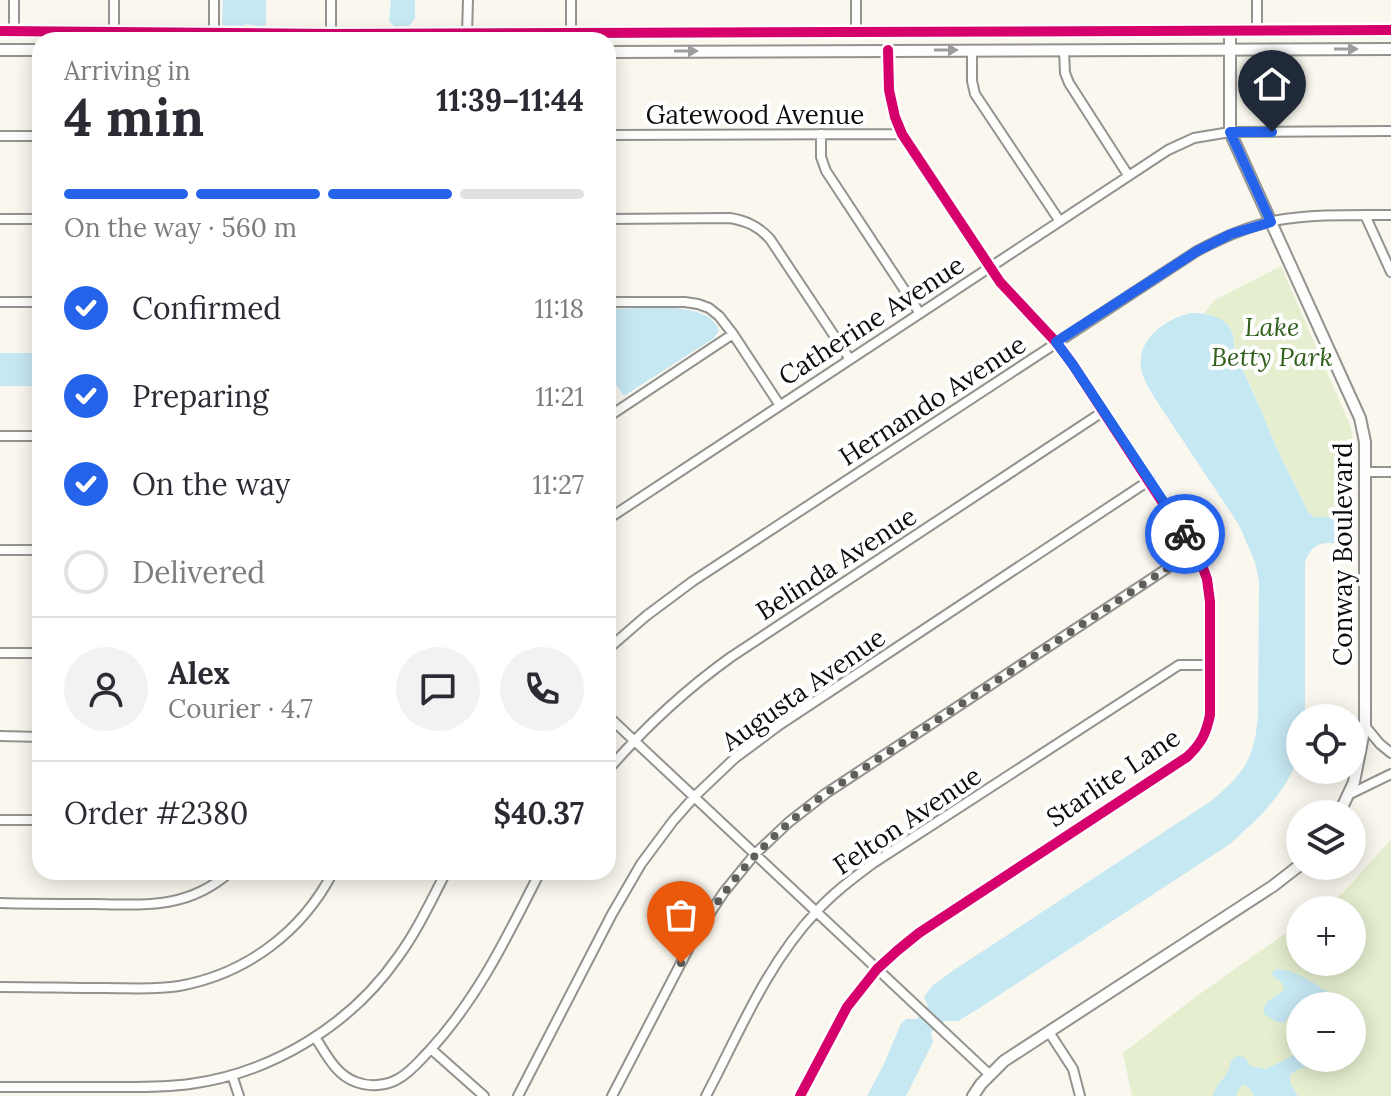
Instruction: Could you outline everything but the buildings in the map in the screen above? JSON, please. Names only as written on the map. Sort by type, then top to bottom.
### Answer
[{"type":"street","points":[[14,0],[14,31]]},
{"type":"street","points":[[0,31],[114,32],[114,0]]},
{"type":"street","points":[[214,0],[214,32]]},
{"type":"street","points":[[331,0],[331,32]]},
{"type":"street","points":[[467,32],[468,0]]},
{"type":"street","points":[[571,0],[571,32]]},
{"type":"street","points":[[856,0],[856,32]]},
{"type":"street","points":[[1257,0],[1257,30]]},
{"type":"street","points":[[616,36],[1391,30]]},
{"type":"street","name":"Conway Boulevard","points":[[1230,31],[1230,132],[1360,418],[1365,442],[1365,704]]},
{"type":"street","points":[[616,52],[1391,49]]},
{"type":"street","points":[[0,50],[32,50]]},
{"type":"street","name":"Starlite Lane","points":[[800,1096],[840,1019],[877,969],[919,933],[1193,751],[1207,732],[1210,715],[1209,590],[1195,550],[1056,342],[1012,297],[989,266],[902,134],[889,90],[888,50]]},
{"type":"street","points":[[972,50],[975,94],[1059,220]]},
{"type":"street","points":[[1064,50],[1065,73],[1069,83],[1128,175]]},
{"type":"street","name":"Catherine Avenue","points":[[616,514],[1059,220],[1184,142],[1204,135],[1230,132],[1391,131]]},
{"type":"street","points":[[821,134],[821,157],[826,171],[919,312]]},
{"type":"street","name":"Gatewood Avenue","points":[[616,135],[902,134]]},
{"type":"street","points":[[0,136],[32,136]]},
{"type":"street","points":[[1365,215],[1391,272]]},
{"type":"street","name":"Hernando Avenue","points":[[616,642],[693,581],[1197,251],[1231,234],[1271,222],[1310,216],[1391,215]]},
{"type":"street","points":[[616,219],[730,218],[747,221],[760,228],[849,358]]},
{"type":"street","points":[[0,219],[32,219]]},
{"type":"street","points":[[0,302],[32,302]]},
{"type":"street","points":[[616,302],[698,304],[709,308],[733,334],[779,404]]},
{"type":"street","points":[[616,412],[733,334]]},
{"type":"street","name":"Belinda Avenue","points":[[616,760],[634,739],[682,695],[731,657],[1104,411]]},
{"type":"street","points":[[0,436],[32,436]]},
{"type":"street","points":[[1366,472],[1391,472]]},
{"type":"street","name":"Augusta Avenue","points":[[518,1096],[627,887],[657,842],[695,796],[735,758],[778,726],[1150,480]]},
{"type":"street","points":[[0,550],[32,550]]},
{"type":"street","points":[[612,1096],[695,936],[724,892],[755,854],[789,822],[825,794],[1195,550]]},
{"type":"street","points":[[0,653],[32,653]]},
{"type":"street","name":"Felton Avenue","points":[[706,1096],[767,978],[816,911],[843,886],[872,864],[1179,665],[1209,665]]},
{"type":"street","points":[[616,723],[989,1074]]},
{"type":"street","points":[[1366,727],[1391,753]]},
{"type":"street","points":[[0,736],[32,737]]},
{"type":"street","points":[[1350,794],[1391,774]]},
{"type":"street","name":"Conway Boulevard","points":[[1347,800],[1353,784]]},
{"type":"street","points":[[0,820],[32,820]]},
{"type":"street","points":[[973,1096],[989,1074],[1004,1061],[1286,876]]},
{"type":"street","points":[[0,903],[162,904],[194,895],[219,880]]},
{"type":"street","points":[[0,987],[151,988],[177,986],[219,975],[258,956],[292,928],[328,880]]},
{"type":"street","points":[[0,1087],[191,1084],[232,1075],[275,1058],[315,1037],[366,997],[397,960],[442,880]]},
{"type":"street","points":[[315,1037],[334,1065],[356,1082],[384,1084],[407,1073],[458,1018],[481,984],[536,880]]},
{"type":"street","points":[[1049,1032],[1073,1069],[1080,1096]]},
{"type":"street","points":[[431,1049],[484,1096]]},
{"type":"street","points":[[232,1075],[239,1096]]},
{"type":"green space","name":"Lake Betty Park","points":[[1281,266],[1350,425],[1355,449],[1350,530],[1350,517],[1314,517],[1308,512],[1237,358],[1232,331],[1222,320],[1204,313],[1215,300]]},
{"type":"green space","points":[[1391,839],[1391,1096],[1132,1096],[1123,1053],[1286,933],[1286,976],[1366,976],[1366,896],[1339,896],[1355,880],[1366,880],[1366,867]]},
{"type":"water","points":[[223,0],[266,0],[266,24],[264,27],[246,24],[242,28],[226,28],[222,24]]},
{"type":"water","points":[[391,0],[415,0],[415,18],[409,26],[394,26],[389,21]]},
{"type":"water","points":[[672,308],[703,314],[713,321],[719,331],[714,338],[624,396],[616,384],[616,309]]},
{"type":"water","points":[[1190,313],[1201,314],[1222,320],[1230,328],[1237,358],[1308,512],[1314,517],[1350,517],[1350,545],[1322,544],[1312,549],[1305,562],[1305,704],[1286,704],[1286,783],[1252,824],[1230,844],[978,1009],[958,1021],[945,1021],[931,1032],[933,1042],[906,1096],[867,1096],[901,1024],[906,1019],[917,1019],[928,1006],[924,997],[932,986],[1211,801],[1240,773],[1251,754],[1258,714],[1259,581],[1255,562],[1239,525],[1154,397],[1141,367],[1141,357],[1149,339],[1172,320]]},
{"type":"water","points":[[0,353],[32,353],[32,386],[0,386]]},
{"type":"water","points":[[1276,971],[1286,971],[1286,976],[1301,976],[1328,992],[1286,992],[1286,1020],[1284,1023],[1277,1022],[1264,1014],[1267,1002],[1284,989],[1283,984],[1272,975]]},
{"type":"water","points":[[1237,1056],[1244,1057],[1251,1066],[1266,1069],[1286,1059],[1286,1072],[1295,1072],[1290,1075],[1290,1083],[1298,1096],[1254,1096],[1249,1087],[1243,1085],[1236,1096],[1213,1096],[1231,1061]]},
{"type":"cycle path","points":[[616,33],[1391,30]]},
{"type":"cycle path","points":[[0,31],[110,32]]},
{"type":"cycle path","points":[[800,1096],[847,1007],[877,969],[919,933],[1187,757],[1202,738],[1210,715],[1210,602],[1207,579],[1200,560],[1073,365],[1056,342],[1000,282],[902,134],[889,90],[888,50]]},
{"type":"way so far","points":[[681,963],[724,892],[755,854],[789,822],[825,794],[1195,550],[1185,534]]},
{"type":"route","points":[[1185,534],[1056,342],[1197,251],[1231,234],[1271,222],[1230,132],[1272,132]]}]
